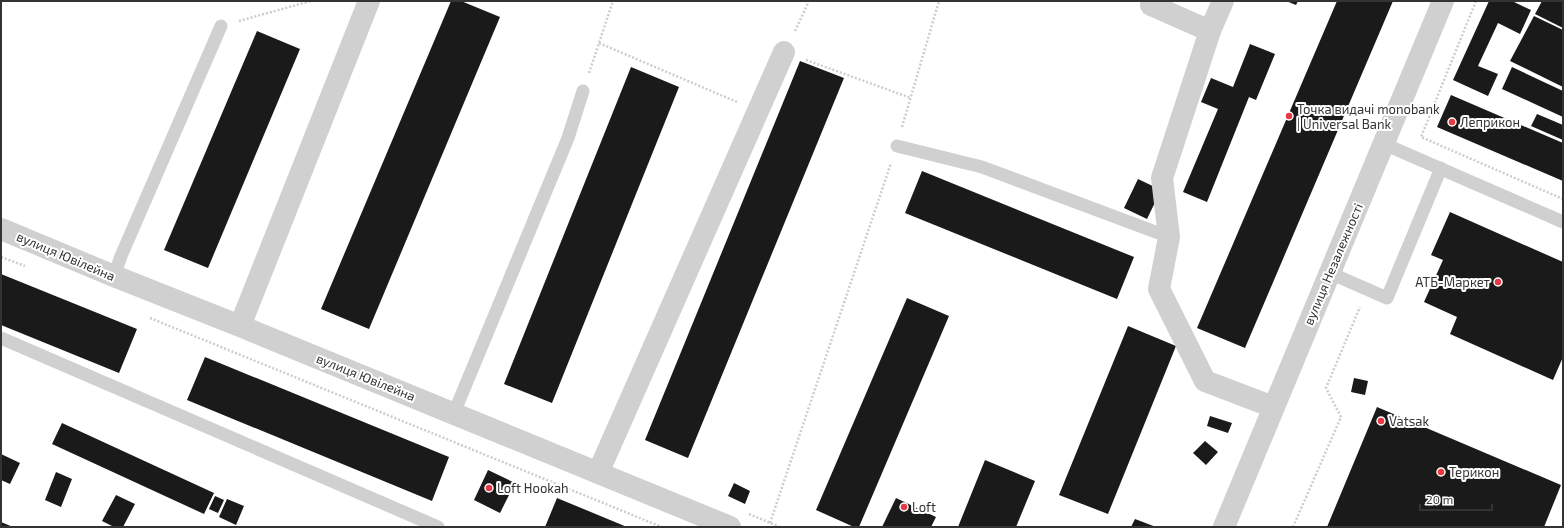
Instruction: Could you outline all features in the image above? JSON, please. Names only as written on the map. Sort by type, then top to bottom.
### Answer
[{"type":"street","points":[[240,326],[370,1]]},
{"type":"street","points":[[1223,1],[1210,32],[1162,178],[1169,237],[1159,288],[1205,381],[1273,407]]},
{"type":"street","name":"вулиця Незалежності","points":[[1224,527],[1443,1]]},
{"type":"street","points":[[1151,5],[1210,32]]},
{"type":"street","points":[[598,472],[784,52]]},
{"type":"street","name":"вулиця Ювілейна","points":[[1,229],[730,527]]},
{"type":"lane","points":[[114,276],[121,256],[221,26]]},
{"type":"lane","points":[[454,413],[568,138],[583,91]]},
{"type":"lane","points":[[1384,144],[1563,222]]},
{"type":"lane","points":[[897,146],[982,167],[1169,237]]},
{"type":"lane","points":[[1330,273],[1387,298],[1441,168]]},
{"type":"lane","points":[[1,338],[438,527]]},
{"type":"path","points":[[221,26],[311,1]]},
{"type":"path","points":[[583,91],[613,1]]},
{"type":"path","points":[[809,1],[784,52],[911,98]]},
{"type":"path","points":[[770,522],[897,146],[939,1]]},
{"type":"path","points":[[1476,1],[1421,137],[1563,199]]},
{"type":"path","points":[[599,43],[758,111]]},
{"type":"path","points":[[1,257],[30,269]]},
{"type":"path","points":[[1292,527],[1341,417],[1326,388],[1362,302],[1387,298]]},
{"type":"path","points":[[148,317],[662,527]]},
{"type":"building","points":[[451,1],[461,1],[500,17],[369,329],[321,309]]},
{"type":"building","points":[[1286,1],[1298,1],[1296,5]]},
{"type":"building","points":[[1337,1],[1393,1],[1245,348],[1197,328]]},
{"type":"building","points":[[1489,1],[1512,1],[1531,10],[1520,34],[1498,23],[1478,66],[1498,74],[1488,96],[1453,80]]},
{"type":"building","points":[[1542,1],[1563,1],[1563,28],[1535,14]]},
{"type":"building","points":[[1534,16],[1563,30],[1563,87],[1510,61]]},
{"type":"building","points":[[257,31],[300,49],[208,268],[164,250]]},
{"type":"building","points":[[1250,44],[1275,54],[1256,100],[1249,97],[1207,202],[1183,192],[1218,109],[1201,102],[1211,78],[1233,87]]},
{"type":"building","points":[[800,61],[844,78],[688,458],[645,440]]},
{"type":"building","points":[[631,67],[679,87],[552,403],[504,384]]},
{"type":"building","points":[[1512,67],[1563,91],[1563,117],[1502,89]]},
{"type":"building","points":[[1451,95],[1563,143],[1563,181],[1437,127]]},
{"type":"building","points":[[1537,114],[1563,125],[1563,140],[1531,126]]},
{"type":"building","points":[[922,171],[1134,257],[1117,299],[905,213]]},
{"type":"building","points":[[1138,179],[1161,190],[1147,219],[1124,208]]},
{"type":"building","name":"АТБ-Маркет","points":[[1450,212],[1563,262],[1563,357],[1553,380],[1450,334],[1457,317],[1424,302],[1443,260],[1431,255]]},
{"type":"building","points":[[1,274],[137,329],[119,373],[1,325]]},
{"type":"building","points":[[907,298],[949,316],[859,527],[854,527],[816,510]]},
{"type":"building","points":[[1128,326],[1176,346],[1108,514],[1059,495]]},
{"type":"building","points":[[205,357],[449,457],[432,501],[187,400]]},
{"type":"building","points":[[1354,378],[1368,381],[1365,395],[1351,392]]},
{"type":"building","name":"Терикон","points":[[1377,407],[1561,485],[1544,527],[1327,527]]},
{"type":"building","points":[[1210,416],[1232,423],[1228,433],[1207,426]]},
{"type":"building","points":[[62,423],[214,493],[204,514],[52,444]]},
{"type":"building","points":[[1205,441],[1218,452],[1206,465],[1193,453]]},
{"type":"building","points":[[1,454],[20,463],[10,484],[1,480]]},
{"type":"building","points":[[985,460],[1035,481],[1016,527],[958,527]]},
{"type":"building","points":[[488,470],[515,483],[500,513],[474,500]]},
{"type":"building","points":[[56,472],[72,479],[61,507],[45,500]]},
{"type":"building","points":[[734,483],[750,491],[745,504],[728,496]]},
{"type":"building","points":[[116,495],[135,504],[123,527],[114,527],[102,521]]},
{"type":"building","points":[[215,496],[224,500],[218,513],[209,509]]},
{"type":"building","points":[[557,498],[627,527],[545,527]]},
{"type":"building","name":"Loft","points":[[896,498],[936,517],[931,527],[882,527]]},
{"type":"building","points":[[227,499],[244,506],[236,525],[219,517]]},
{"type":"building","points":[[1135,519],[1156,527],[1131,527]]},
{"type":"building","points":[[1,522],[13,527],[1,527]]},
{"type":"place","name":"Точка видачі monobank | Universal Bank","points":[[1289,116]]},
{"type":"place","name":"Леприкон","points":[[1452,122]]},
{"type":"place","name":"АТБ-Маркет","points":[[1498,282]]},
{"type":"place","name":"Vatsak","points":[[1381,421]]},
{"type":"place","name":"Терикон","points":[[1441,472]]},
{"type":"place","name":"Loft Hookah","points":[[489,488]]},
{"type":"place","name":"Loft","points":[[904,507]]}]
